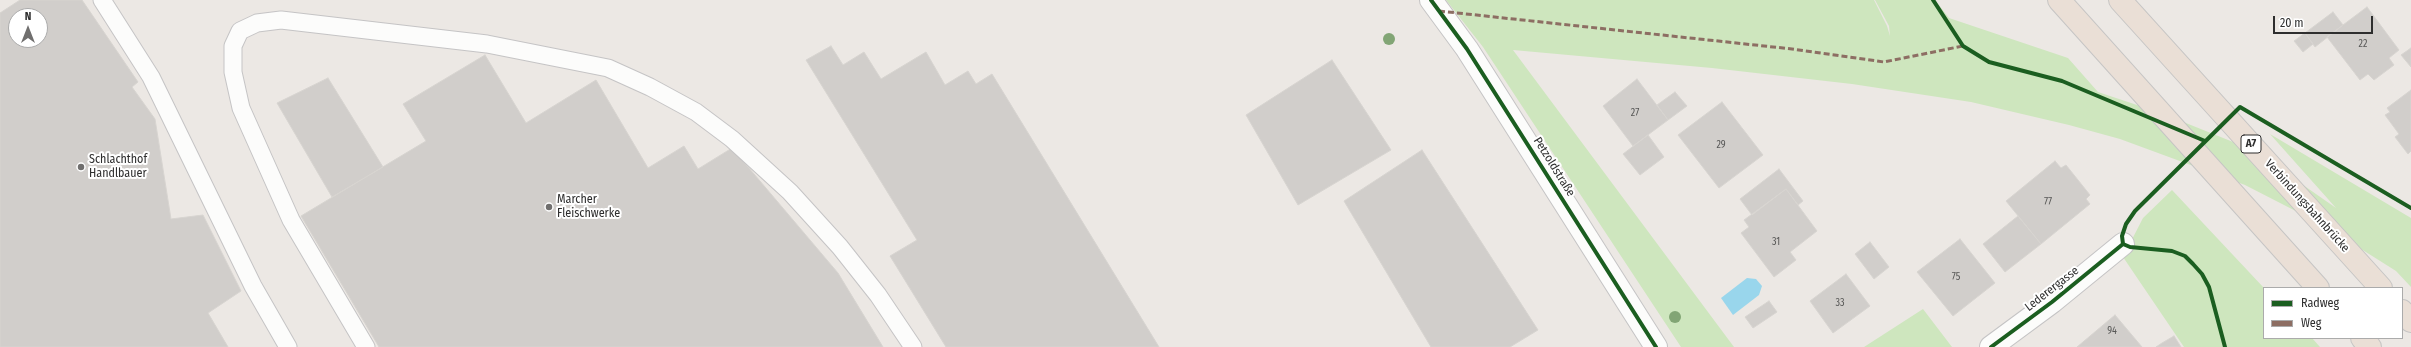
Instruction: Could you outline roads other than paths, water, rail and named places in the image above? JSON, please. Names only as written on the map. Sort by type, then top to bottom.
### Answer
[{"type":"highway","points":[[2059,0],[2317,287]]},
{"type":"highway","name":"Verbindungsbahnbrücke","points":[[2120,0],[2380,287]]},
{"type":"highway","points":[[2403,312],[2411,321]]},
{"type":"highway","points":[[2363,339],[2370,347]]},
{"type":"street","name":"Petzoldstraße","points":[[1431,0],[1468,49],[1656,347]]},
{"type":"street","name":"Lederergasse","points":[[1991,347],[2052,302],[2124,244]]},
{"type":"lane","points":[[102,0],[151,77],[253,286],[288,347]]},
{"type":"lane","points":[[366,347],[291,220],[241,108],[233,72],[233,46],[240,31],[257,23],[281,20],[487,44],[608,68],[650,87],[696,112],[732,139],[790,192],[840,247],[878,295],[913,347]]},
{"type":"water","points":[[1747,278],[1756,279],[1762,286],[1759,295],[1733,315],[1721,298]]},
{"type":"place","name":"Schlachthof Handlbauer","points":[[81,167]]},
{"type":"place","name":"Marcher Fleischwerke","points":[[549,207]]}]
